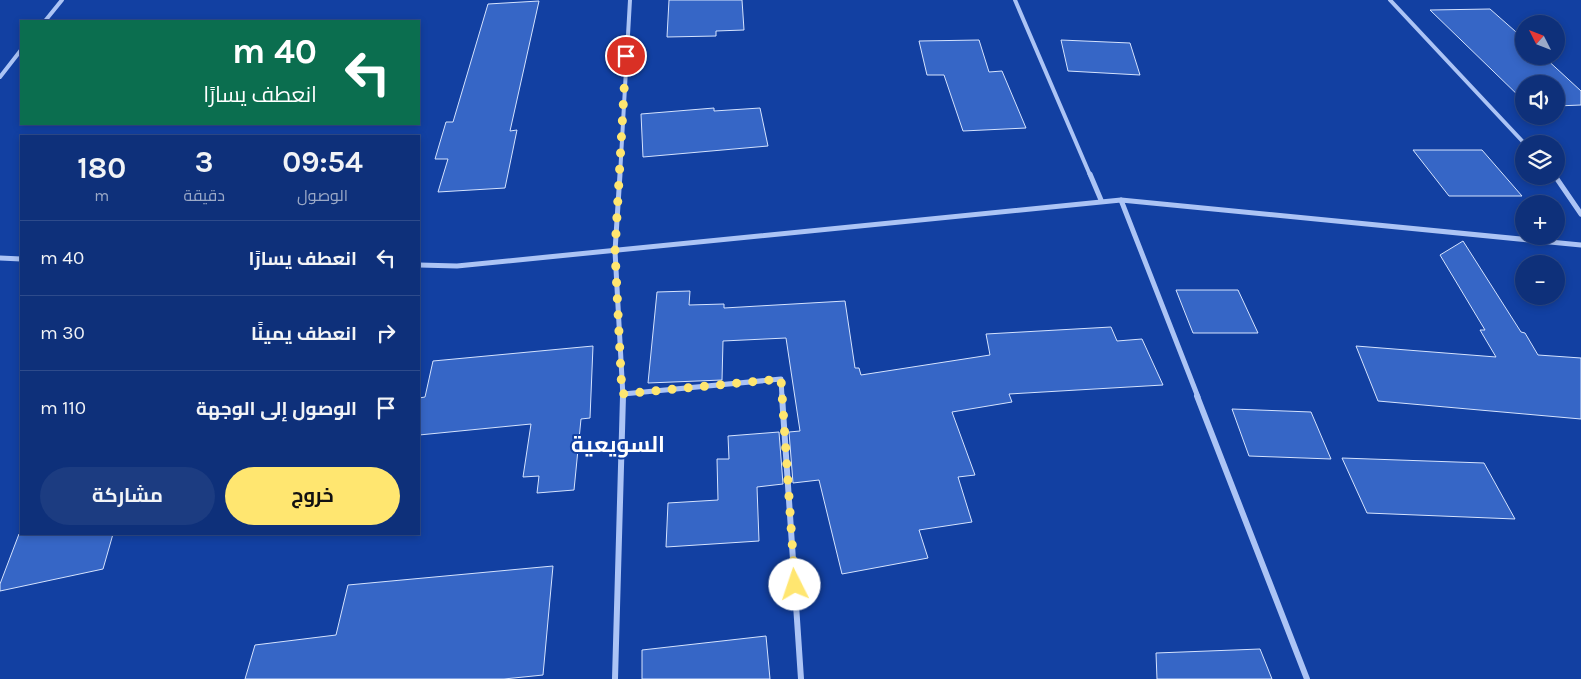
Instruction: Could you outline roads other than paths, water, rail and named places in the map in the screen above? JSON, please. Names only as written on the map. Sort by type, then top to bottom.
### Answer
[{"type":"street","points":[[45,20],[62,0]]},
{"type":"street","points":[[615,679],[622,394],[615,251],[630,0]]},
{"type":"street","points":[[1015,0],[1101,200]]},
{"type":"street","points":[[1390,0],[1516,135]]},
{"type":"street","points":[[0,77],[20,51]]},
{"type":"street","points":[[1560,185],[1581,214]]},
{"type":"street","points":[[420,265],[457,266],[615,251],[1101,200],[1122,200],[1581,245]]},
{"type":"street","points":[[1122,200],[1307,679]]},
{"type":"street","points":[[0,258],[20,259]]},
{"type":"street","points":[[622,394],[781,379],[801,679]]},
{"type":"district","name":"السويعية","points":[[618,444]]}]
